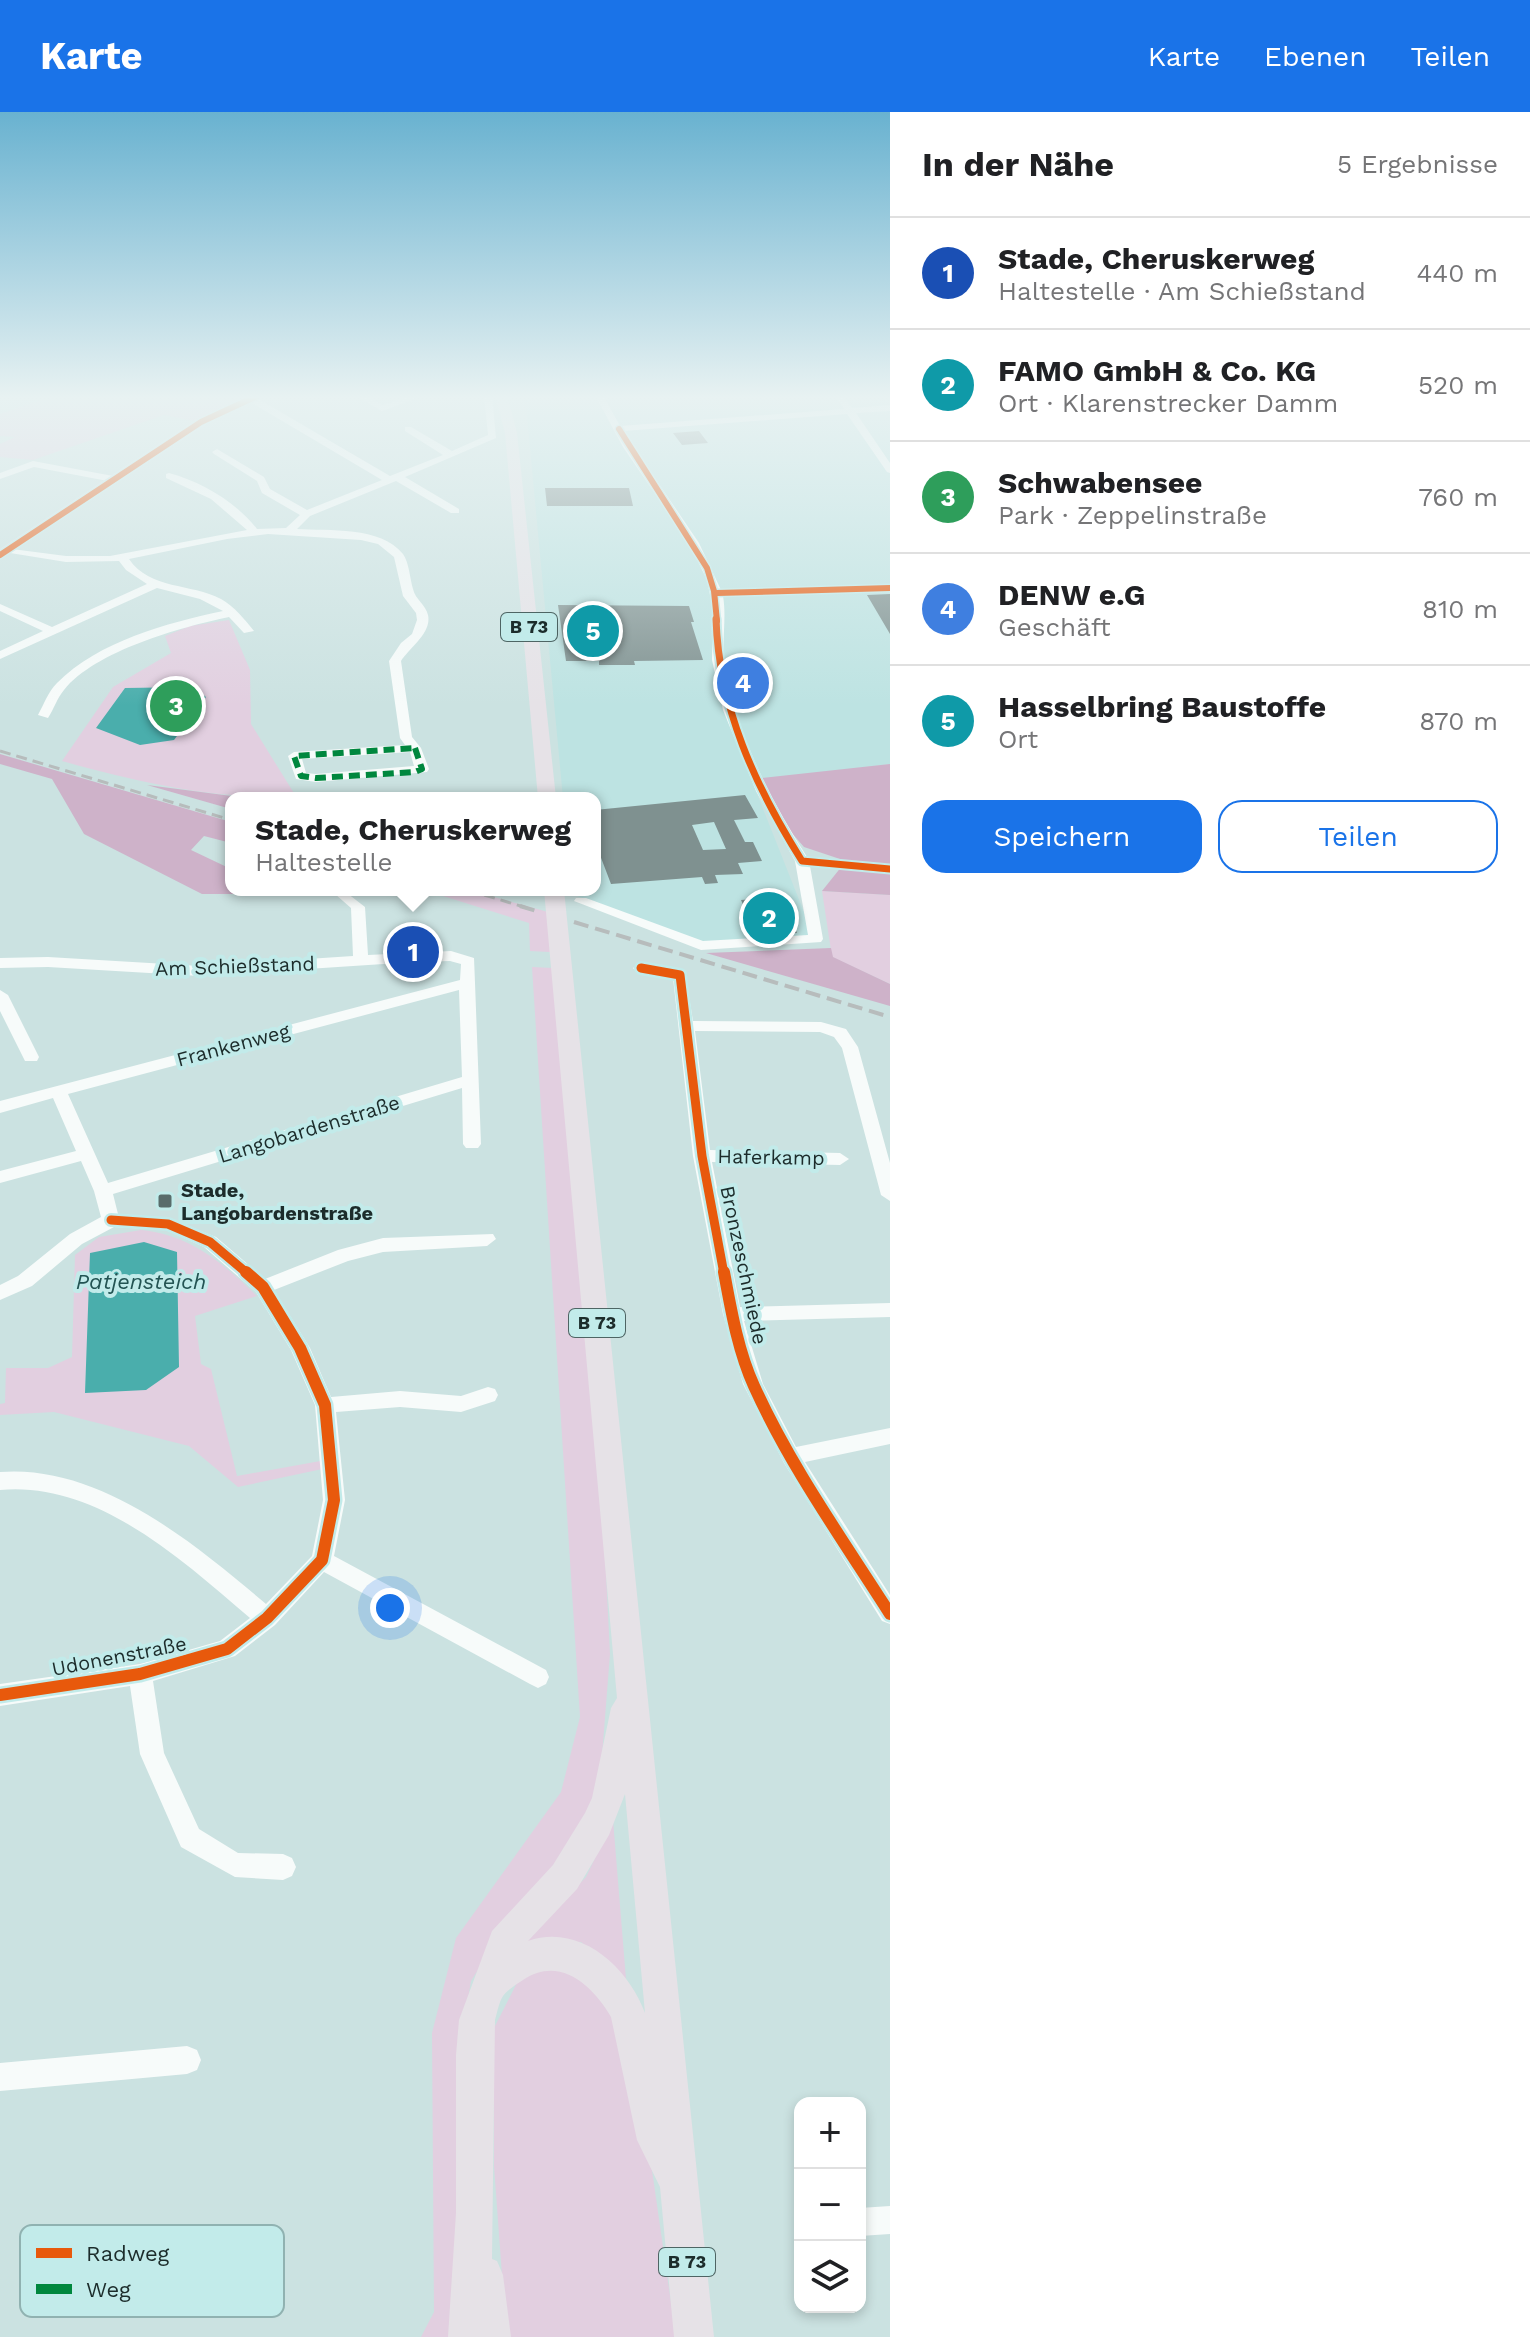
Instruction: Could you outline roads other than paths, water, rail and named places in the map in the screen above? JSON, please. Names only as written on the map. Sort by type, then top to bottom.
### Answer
[{"type":"main road","points":[[4,552],[83,499]]},
{"type":"main road","name":"B 73","points":[[517,499],[546,792]]},
{"type":"main road","name":"B 73","points":[[555,896],[694,2337]]},
{"type":"main road","points":[[468,2337],[475,2213],[474,2055],[477,2020],[504,1943],[565,1877],[597,1824],[608,1800],[632,1682]]},
{"type":"main road","points":[[492,1982],[514,1963],[530,1956],[559,1953],[575,1958],[607,1981],[622,2000],[632,2025],[655,2139],[679,2187]]},
{"type":"main road","points":[[475,2213],[491,2337]]},
{"type":"street","points":[[215,499],[253,530]]},
{"type":"street","points":[[280,499],[306,514]]},
{"type":"street","points":[[289,531],[306,514],[344,499]]},
{"type":"street","points":[[431,499],[455,511]]},
{"type":"street","points":[[581,901],[701,946],[816,939],[802,861],[788,840],[757,776],[725,694],[718,658],[717,593],[694,543],[665,499]]},
{"type":"street","points":[[4,552],[65,560],[122,557],[253,530],[361,537],[382,542],[399,556],[409,596],[422,613],[423,620],[417,636],[405,645],[395,661],[406,738],[415,748],[422,769],[316,778],[301,776],[294,756],[415,748]]},
{"type":"street","points":[[122,557],[128,570],[220,603],[248,631]]},
{"type":"street","points":[[0,655],[158,583]]},
{"type":"street","points":[[717,593],[890,588]]},
{"type":"street","points":[[0,607],[52,631]]},
{"type":"street","points":[[44,715],[61,684],[97,660],[176,624],[231,613]]},
{"type":"street","points":[[802,861],[890,869]]},
{"type":"street","points":[[344,896],[358,907],[361,961]]},
{"type":"street","name":"Am Schießstand","points":[[0,963],[48,962],[200,971],[451,956],[469,961],[467,983]]},
{"type":"street","name":"Bronzeschmiede","points":[[641,968],[680,975],[702,1156],[732,1314],[753,1384],[791,1457],[888,1607]]},
{"type":"street","points":[[467,983],[472,1144]]},
{"type":"street","name":"Frankenweg","points":[[0,1107],[467,983]]},
{"type":"street","points":[[0,995],[31,1057]]},
{"type":"street","points":[[686,1026],[829,1028],[840,1033],[850,1047],[890,1195]]},
{"type":"street","name":"Langobardenstraße","points":[[103,1191],[469,1080]]},
{"type":"street","points":[[59,1093],[103,1191],[111,1220]]},
{"type":"street","points":[[0,1177],[86,1154]]},
{"type":"street","name":"Haferkamp","points":[[702,1156],[840,1159]]},
{"type":"street","points":[[0,1293],[25,1281],[76,1239],[111,1220],[168,1224],[210,1242],[263,1287],[300,1348],[325,1405],[334,1500],[322,1560],[538,1677]]},
{"type":"street","points":[[263,1287],[344,1255],[383,1245],[487,1239]]},
{"type":"street","points":[[732,1314],[890,1310]]},
{"type":"street","points":[[325,1405],[400,1399],[461,1404],[488,1395]]},
{"type":"street","points":[[791,1457],[890,1436]]},
{"type":"street","points":[[0,1481],[13,1479],[73,1489],[131,1513],[201,1563],[267,1618]]},
{"type":"street","name":"Udonenstraße","points":[[0,1695],[140,1674],[227,1649],[267,1618],[322,1560]]},
{"type":"street","points":[[140,1674],[152,1754],[190,1838],[235,1865],[283,1867]]},
{"type":"street","points":[[0,2077],[187,2060]]},
{"type":"street","points":[[866,2222],[890,2220]]},
{"type":"water","points":[[193,687],[206,697],[174,740],[140,745],[96,728],[125,688]]},
{"type":"water","name":"Patjensteich","points":[[144,1242],[177,1252],[179,1367],[146,1390],[85,1393],[90,1253]]},
{"type":"railway","points":[[0,751],[225,818]]},
{"type":"railway","points":[[488,896],[527,908]]},
{"type":"railway","points":[[520,906],[540,912]]},
{"type":"railway","points":[[574,922],[890,1017]]},
{"type":"place","name":"Hasselbring Baustoffe","points":[[593,631]]},
{"type":"place","name":"DENW e.G","points":[[743,683]]},
{"type":"place","name":"Schwabensee","points":[[176,706]]},
{"type":"place","name":"FAMO GmbH & Co. KG","points":[[769,918]]},
{"type":"place","name":"Stade, Cheruskerweg","points":[[413,952]]},
{"type":"place","name":"Stade, Langobardenstraße","points":[[165,1201]]}]
